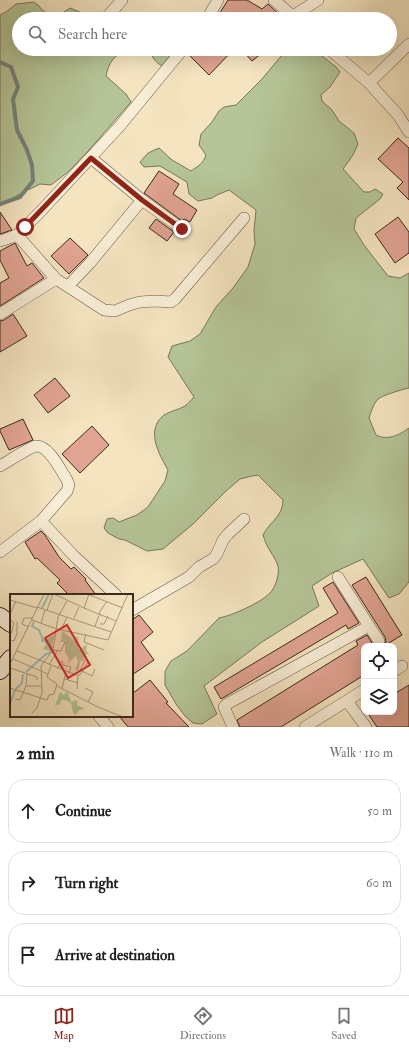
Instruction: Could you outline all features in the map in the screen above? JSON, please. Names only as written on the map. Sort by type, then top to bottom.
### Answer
[{"type":"street","points":[[111,12],[122,0]]},
{"type":"street","points":[[211,12],[218,0]]},
{"type":"street","points":[[274,0],[287,12]]},
{"type":"street","points":[[303,12],[318,0]]},
{"type":"street","points":[[397,56],[409,44]]},
{"type":"street","points":[[0,241],[17,234],[91,158],[178,56]]},
{"type":"street","points":[[337,56],[369,83],[398,115],[409,132]]},
{"type":"street","points":[[369,83],[397,56]]},
{"type":"street","points":[[91,158],[142,200],[182,229]]},
{"type":"street","points":[[68,286],[90,263],[142,200]]},
{"type":"street","points":[[17,234],[56,279],[107,311],[115,311],[140,302],[173,301],[244,218]]},
{"type":"street","points":[[0,314],[56,279]]},
{"type":"street","points":[[0,466],[34,446],[41,447],[49,452],[69,485],[67,491],[41,521],[0,552]]},
{"type":"street","points":[[133,609],[189,577],[200,567],[213,559],[217,554],[223,540],[244,519]]},
{"type":"street","points":[[41,521],[75,557],[115,594]]},
{"type":"street","points":[[338,577],[379,641]]},
{"type":"street","points":[[0,616],[10,623]]},
{"type":"street","points":[[233,727],[224,708],[227,704],[369,626]]},
{"type":"street","points":[[0,671],[10,659]]},
{"type":"street","points":[[305,727],[361,692]]},
{"type":"street","points":[[347,701],[366,727]]},
{"type":"street","points":[[100,717],[108,727]]},
{"type":"green space","points":[[34,2],[45,12],[12,12],[12,56],[116,56],[109,67],[106,76],[126,94],[131,102],[68,172],[51,185],[40,184],[0,206],[0,15],[16,4]]},
{"type":"green space","points":[[70,8],[80,12],[64,12]]},
{"type":"green space","points":[[152,56],[170,56],[162,66]]},
{"type":"green space","points":[[281,56],[322,56],[340,72],[330,87],[321,95],[322,101],[332,110],[339,121],[354,133],[358,144],[353,155],[343,169],[364,192],[370,192],[375,189],[383,194],[380,199],[356,218],[354,229],[364,245],[388,276],[400,278],[409,273],[409,388],[379,398],[374,404],[369,418],[376,435],[380,437],[393,436],[409,428],[409,582],[399,594],[389,598],[363,559],[332,573],[312,586],[319,606],[262,642],[204,686],[217,714],[202,724],[193,723],[185,716],[176,704],[165,685],[165,671],[171,661],[187,651],[219,618],[245,609],[265,598],[271,592],[278,577],[278,566],[263,535],[281,511],[283,500],[258,475],[240,479],[193,524],[163,549],[147,551],[125,540],[119,539],[108,533],[104,528],[107,519],[113,518],[119,522],[137,515],[148,507],[165,481],[168,470],[158,450],[155,428],[158,421],[164,415],[185,406],[194,397],[168,357],[172,346],[190,341],[200,334],[216,307],[233,288],[248,267],[255,244],[254,231],[256,210],[229,190],[212,198],[198,201],[189,194],[187,182],[160,166],[144,167],[140,162],[148,153],[159,148],[172,160],[191,171],[202,163],[206,155],[199,145],[201,134],[212,122],[219,111],[224,107],[236,105],[262,79]]},
{"type":"building","points":[[228,0],[247,0],[262,9],[268,4],[277,12],[220,12]]},
{"type":"building","points":[[190,56],[227,56],[209,75]]},
{"type":"building","points":[[247,56],[258,56],[252,61]]},
{"type":"building","points":[[398,138],[409,148],[409,200],[397,188],[403,182],[378,159]]},
{"type":"building","points":[[159,171],[179,184],[173,194],[197,210],[190,222],[184,219],[182,221],[144,193]]},
{"type":"building","points":[[0,212],[12,230],[0,234]]},
{"type":"building","points":[[398,217],[409,232],[409,253],[395,263],[375,234]]},
{"type":"building","points":[[156,219],[174,232],[167,241],[149,228]]},
{"type":"building","points":[[70,238],[88,255],[69,274],[51,256]]},
{"type":"building","points":[[15,243],[27,266],[32,263],[44,278],[0,306],[0,283],[9,278],[0,260],[0,251]]},
{"type":"building","points":[[13,314],[27,336],[0,352],[0,321]]},
{"type":"building","points":[[55,378],[70,396],[48,413],[34,395]]},
{"type":"building","points":[[23,419],[33,440],[9,450],[0,429]]},
{"type":"building","points":[[92,426],[109,445],[80,473],[62,454]]},
{"type":"building","points":[[41,531],[59,557],[71,569],[74,567],[86,579],[85,580],[95,594],[68,594],[57,583],[60,580],[37,558],[35,559],[25,542]]},
{"type":"building","points":[[366,577],[402,635],[389,643],[385,643],[385,637],[352,585]]},
{"type":"building","points":[[333,582],[359,623],[348,629],[346,625],[221,699],[214,687],[338,613],[323,588]]},
{"type":"building","points":[[139,615],[153,632],[141,642],[154,660],[133,674],[133,619]]},
{"type":"building","points":[[367,635],[372,643],[361,643],[361,677],[281,727],[240,727],[237,720],[358,645],[356,641]]},
{"type":"building","points":[[150,680],[168,702],[166,703],[189,727],[128,727],[120,717],[133,717],[133,693]]},
{"type":"building","points":[[409,685],[409,727],[377,727],[369,715],[397,715],[397,692]]},
{"type":"waterway","points":[[0,62],[11,67],[18,87],[13,99],[17,130],[27,150],[32,165],[33,181],[20,197],[0,204]]},
{"type":"route","points":[[25,227],[91,158],[142,200],[182,229]]}]
